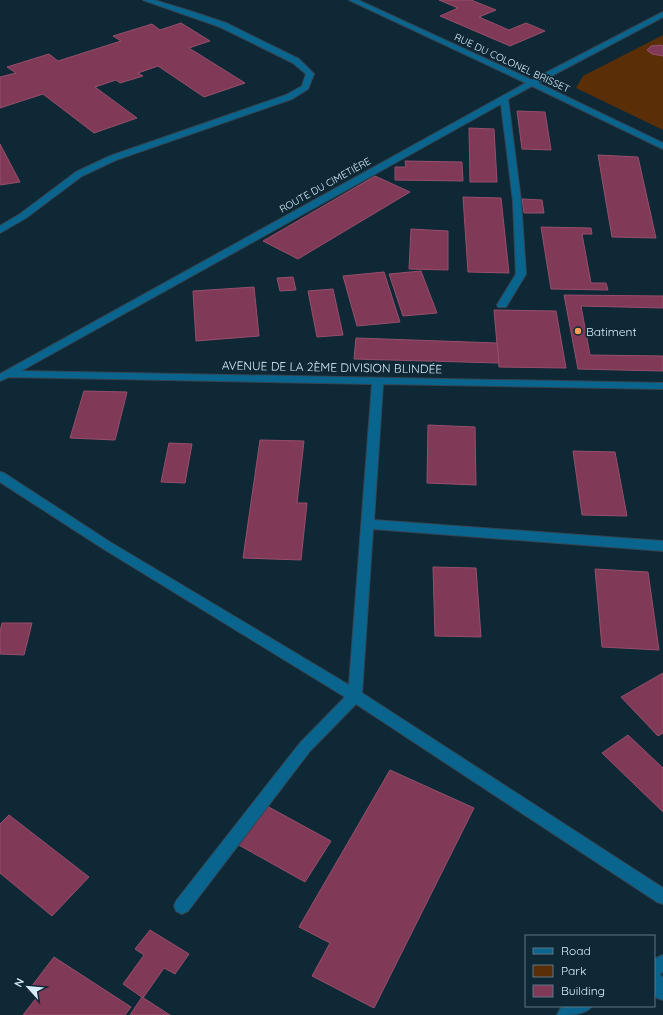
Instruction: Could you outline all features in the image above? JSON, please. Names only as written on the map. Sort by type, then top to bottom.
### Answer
[{"type":"street","points":[[0,230],[23,216],[78,174],[113,158],[289,96],[305,87],[310,74],[296,61],[224,24],[146,0]]},
{"type":"street","name":"RUE DU COLONEL BRISSET","points":[[352,0],[532,83],[663,146]]},
{"type":"street","name":"ROUTE DU CIMETIÈRE","points":[[2,375],[504,98],[663,14]]},
{"type":"street","points":[[502,305],[521,274],[518,201],[504,98]]},
{"type":"street","name":"AVENUE DE LA 2ÈME DIVISION BLINDÉE","points":[[2,375],[663,386]]},
{"type":"street","points":[[182,906],[305,747],[355,696],[378,381]]},
{"type":"street","points":[[0,476],[106,545],[355,696],[663,897]]},
{"type":"street","points":[[368,524],[663,546]]},
{"type":"street","points":[[655,980],[663,992]]},
{"type":"street","points":[[566,1015],[581,1007]]},
{"type":"green space","points":[[663,35],[663,130],[576,88],[583,76]]},
{"type":"building","points":[[439,0],[471,0],[496,10],[479,17],[509,30],[526,23],[545,31],[510,46],[440,16],[458,8]]},
{"type":"building","points":[[181,23],[210,41],[189,48],[245,83],[204,97],[158,66],[138,73],[143,76],[120,83],[116,80],[95,87],[137,118],[94,133],[43,94],[0,108],[0,77],[16,73],[7,67],[49,54],[58,61],[121,41],[113,36],[152,24],[160,30]]},
{"type":"building","points":[[651,46],[663,46],[663,56],[652,54],[647,50]]},
{"type":"building","points":[[517,111],[545,112],[551,150],[522,149]]},
{"type":"building","points":[[469,128],[494,129],[497,182],[470,182]]},
{"type":"building","points":[[0,144],[20,182],[0,185]]},
{"type":"building","points":[[598,155],[638,157],[656,238],[612,237]]},
{"type":"building","points":[[405,161],[462,162],[463,181],[395,180],[395,167],[406,167]]},
{"type":"building","points":[[375,176],[410,192],[298,259],[263,241]]},
{"type":"building","points":[[463,197],[501,198],[509,273],[468,272]]},
{"type":"building","points":[[522,199],[542,200],[544,213],[524,213]]},
{"type":"building","points":[[541,227],[591,228],[592,234],[582,234],[591,283],[606,283],[608,290],[551,289]]},
{"type":"building","points":[[411,229],[448,231],[448,270],[409,269]]},
{"type":"building","points":[[421,271],[437,313],[403,316],[389,274]]},
{"type":"building","points":[[384,272],[400,322],[357,326],[343,276]]},
{"type":"building","points":[[293,277],[296,290],[280,291],[277,278]]},
{"type":"building","points":[[254,287],[259,336],[196,341],[193,291]]},
{"type":"building","points":[[333,289],[343,335],[317,337],[308,291]]},
{"type":"building","name":"Batiment","points":[[564,295],[663,296],[663,308],[581,306],[590,355],[663,356],[663,371],[578,369]]},
{"type":"building","points":[[494,310],[556,311],[566,368],[499,367]]},
{"type":"building","points":[[356,338],[497,343],[499,363],[354,359]]},
{"type":"building","points":[[84,391],[127,392],[115,440],[70,438]]},
{"type":"building","points":[[428,425],[475,427],[476,485],[427,483]]},
{"type":"building","points":[[260,440],[304,441],[297,503],[307,503],[301,560],[243,558]]},
{"type":"building","points":[[169,443],[192,444],[185,483],[161,482]]},
{"type":"building","points":[[573,451],[615,452],[627,516],[582,515]]},
{"type":"building","points":[[433,567],[476,568],[481,637],[435,636]]},
{"type":"building","points":[[595,569],[648,572],[659,650],[602,647]]},
{"type":"building","points":[[2,623],[32,623],[24,655],[0,654],[0,632]]},
{"type":"building","points":[[663,673],[663,733],[658,736],[621,697]]},
{"type":"building","points":[[628,735],[663,768],[663,812],[602,753]]},
{"type":"building","points":[[390,770],[474,808],[374,1008],[312,976],[330,943],[299,927]]},
{"type":"building","points":[[265,805],[331,841],[305,882],[237,844]]},
{"type":"building","points":[[9,815],[89,877],[52,916],[0,873],[0,824]]},
{"type":"building","points":[[150,930],[189,954],[175,974],[164,968],[143,998],[123,984],[144,955],[135,949]]},
{"type":"building","points":[[54,957],[131,1007],[125,1015],[23,1015],[37,997],[28,991]]},
{"type":"building","points":[[142,997],[170,1015],[130,1015]]},
{"type":"place","name":"Batiment","points":[[578,331]]}]
